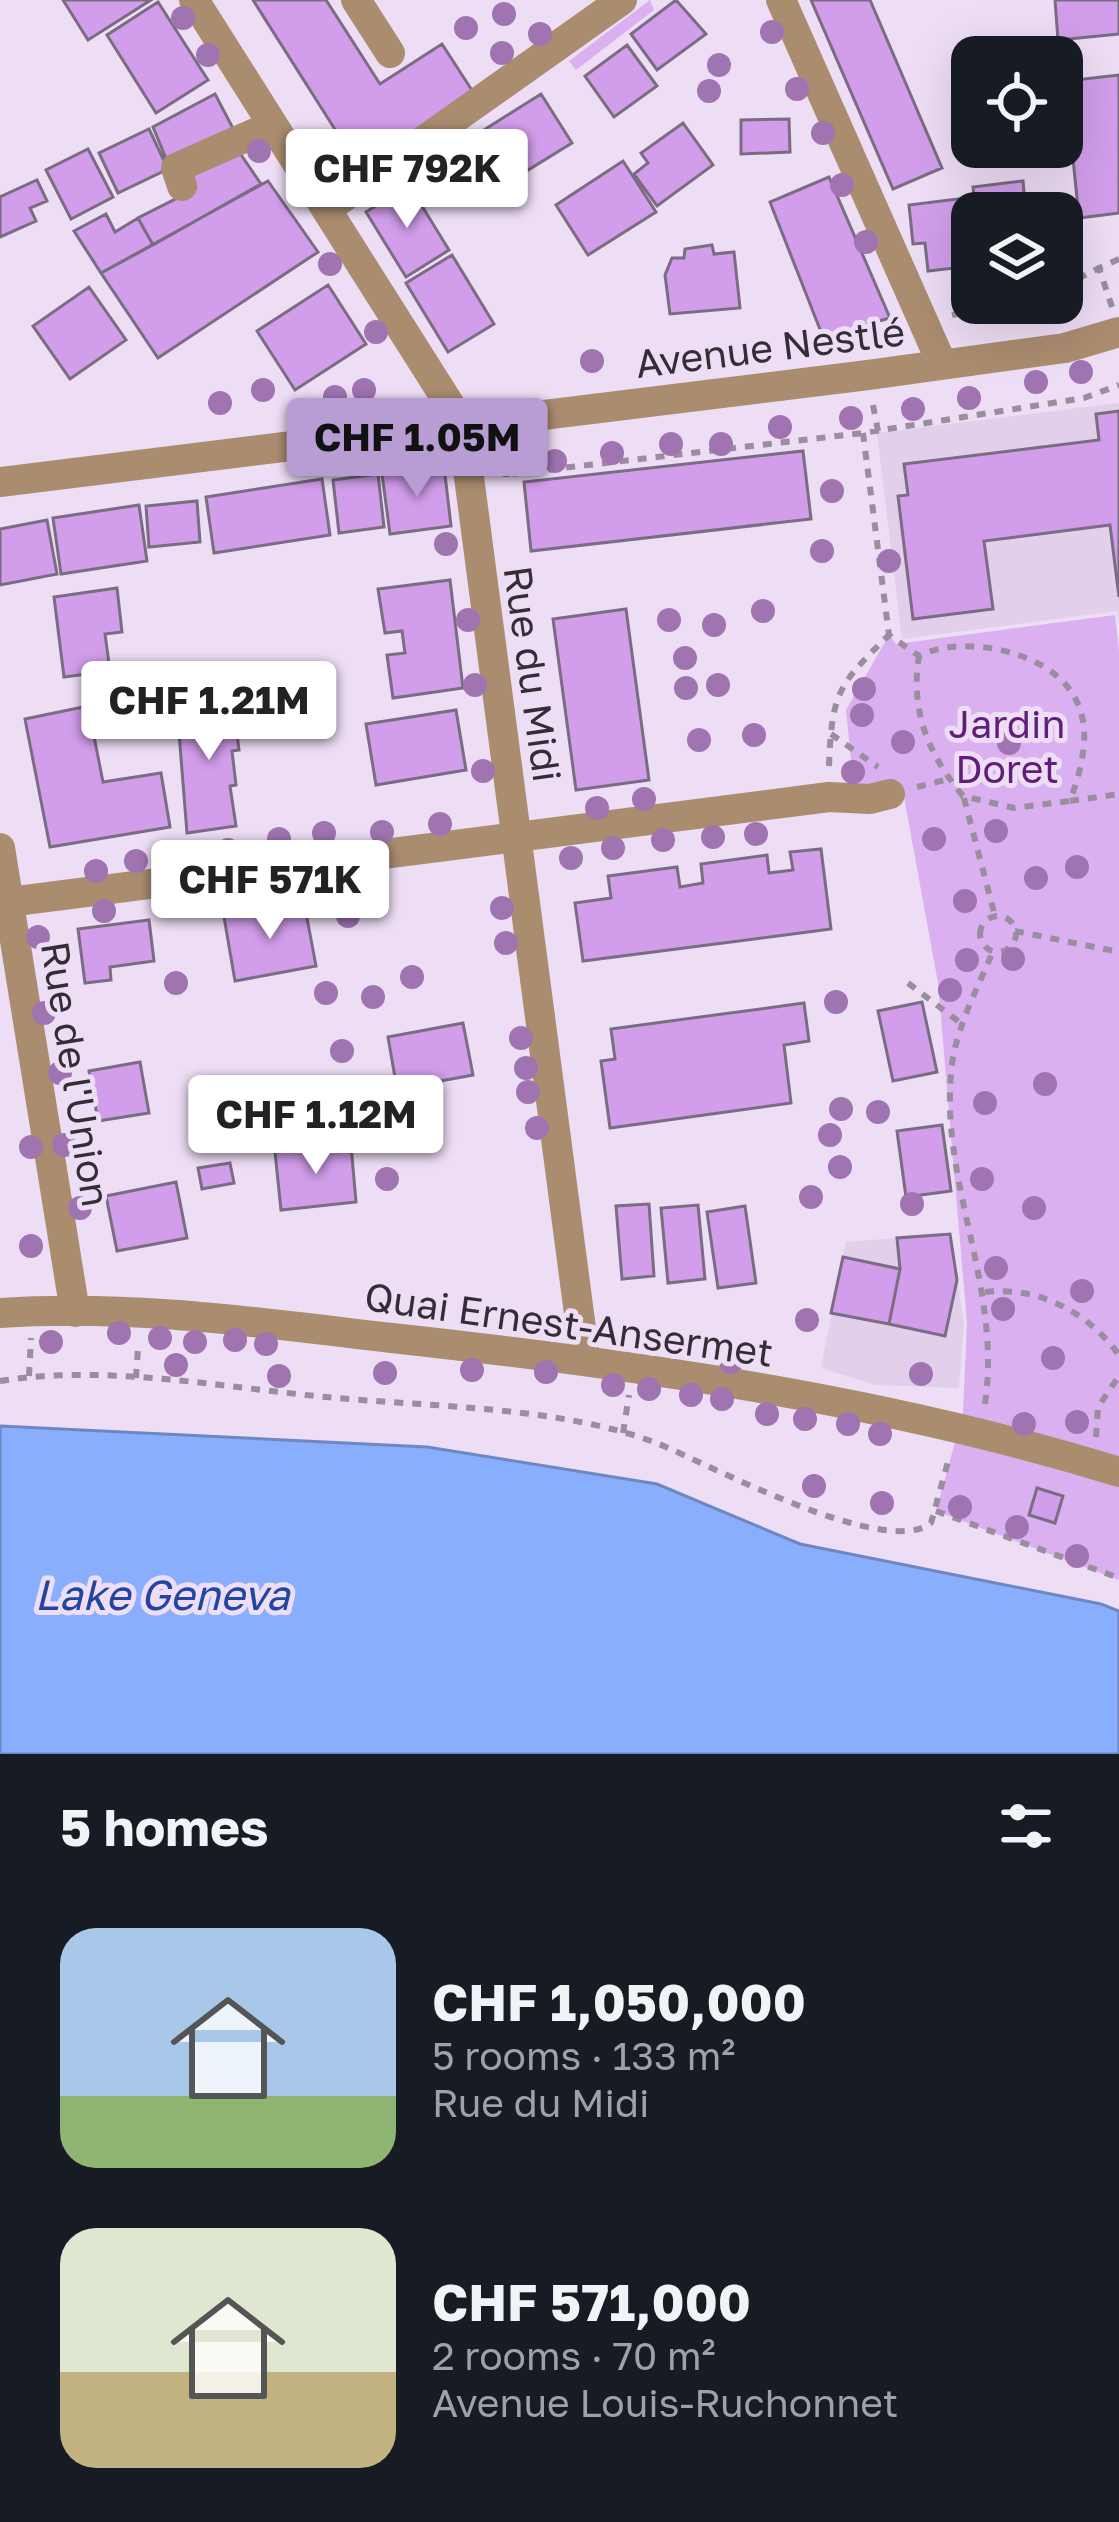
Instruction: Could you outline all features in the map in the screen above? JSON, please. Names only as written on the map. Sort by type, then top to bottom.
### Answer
[{"type":"street","name":"Rue du Midi","points":[[194,0],[461,424],[585,1359]]},
{"type":"street","points":[[356,0],[390,52]]},
{"type":"street","points":[[327,209],[622,0]]},
{"type":"street","points":[[781,0],[942,364]]},
{"type":"street","points":[[182,186],[176,169],[273,125]]},
{"type":"street","name":"Avenue Nestlé","points":[[0,482],[1065,348],[1116,321]]},
{"type":"street","points":[[4,902],[829,797],[870,800],[892,786]]},
{"type":"street","name":"Rue de l'Union","points":[[0,848],[4,902],[75,1312]]},
{"type":"street","name":"Quai Ernest-Ansermet","points":[[0,1313],[75,1312],[271,1324],[585,1359],[969,1428],[1107,1468]]},
{"type":"path","points":[[1083,276],[1119,259]]},
{"type":"path","points":[[1100,268],[1116,321]]},
{"type":"path","points":[[943,317],[951,315]]},
{"type":"path","points":[[485,467],[511,474],[863,433],[1084,398],[1119,385]]},
{"type":"path","points":[[872,396],[878,430]]},
{"type":"path","points":[[863,433],[889,635],[919,656]]},
{"type":"path","points":[[829,797],[832,709],[845,678],[889,635]]},
{"type":"path","points":[[919,656],[938,646],[1000,651],[1036,665],[1072,691],[1084,724],[1084,761],[1070,801]]},
{"type":"path","points":[[919,656],[915,682],[922,728],[963,796],[995,916]]},
{"type":"path","points":[[831,734],[892,786]]},
{"type":"path","points":[[963,796],[1014,808],[1119,794]]},
{"type":"path","points":[[993,952],[980,937],[983,923],[995,916],[1008,920],[1015,931],[1119,952]]},
{"type":"path","points":[[993,952],[1010,947],[1015,931]]},
{"type":"path","points":[[0,1381],[136,1378],[514,1414],[623,1433],[822,1514],[889,1531],[924,1528],[936,1511],[989,1380],[985,1292],[950,1094],[962,1024],[993,952]]},
{"type":"path","points":[[908,983],[962,1024]]},
{"type":"path","points":[[985,1292],[1005,1290],[1050,1299],[1082,1318],[1119,1355]]},
{"type":"path","points":[[136,1378],[138,1348]]},
{"type":"path","points":[[1107,1468],[1098,1407],[1119,1376]]},
{"type":"path","points":[[623,1433],[630,1386]]},
{"type":"path","points":[[936,1511],[1119,1578]]},
{"type":"shaded area","points":[[1119,403],[1119,623],[1117,611],[902,639],[877,433]]},
{"type":"shaded area","points":[[950,1234],[964,1324],[959,1388],[875,1385],[821,1368],[846,1242]]},
{"type":"green space","points":[[650,0],[654,10],[576,70],[569,61]]},
{"type":"green space","name":"Jardin Doret","points":[[1115,615],[1119,651],[1119,1580],[936,1511],[963,1413],[967,1323],[938,983],[902,786],[854,789],[846,710],[889,635],[896,644]]},
{"type":"water","name":"Lake Geneva","points":[[0,1426],[427,1447],[657,1484],[800,1544],[1101,1604],[1119,1611],[1119,1754],[0,1754]]},
{"type":"building","points":[[63,0],[151,0],[88,40]]},
{"type":"building","points":[[253,0],[326,0],[380,84],[442,44],[477,98],[362,172]]},
{"type":"building","points":[[676,0],[706,34],[657,70],[631,34]]},
{"type":"building","points":[[811,0],[870,0],[942,168],[893,189]]},
{"type":"building","points":[[1055,0],[1119,0],[1119,34],[1058,36]]},
{"type":"building","points":[[158,2],[208,80],[156,113],[107,35]]},
{"type":"building","points":[[627,45],[657,86],[614,117],[585,76]]},
{"type":"building","points":[[1119,75],[1119,213],[1083,218],[1083,192],[1076,192],[1074,168],[1083,168],[1083,79]]},
{"type":"building","points":[[215,94],[236,134],[170,168],[153,127]]},
{"type":"building","points":[[541,94],[572,143],[507,183],[476,135]]},
{"type":"building","points":[[789,119],[790,152],[741,154],[741,120]]},
{"type":"building","points":[[683,123],[713,165],[657,206],[634,174],[648,163],[641,153]]},
{"type":"building","points":[[149,129],[168,169],[118,193],[99,153]]},
{"type":"building","points":[[88,149],[113,197],[71,219],[46,170]]},
{"type":"building","points":[[237,149],[261,184],[153,245],[138,218],[195,189],[186,173]]},
{"type":"building","points":[[623,161],[656,212],[588,255],[556,205]]},
{"type":"building","points":[[829,177],[890,318],[823,337],[770,202]]},
{"type":"building","points":[[37,180],[47,201],[30,208],[36,221],[0,237],[0,197]]},
{"type":"building","points":[[268,181],[318,252],[158,358],[101,273]]},
{"type":"building","points":[[1023,181],[1024,192],[974,192],[973,187]]},
{"type":"building","points":[[409,185],[449,250],[406,277],[366,212]]},
{"type":"building","points":[[951,200],[951,268],[928,271],[925,243],[913,244],[909,205]]},
{"type":"building","points":[[106,214],[115,232],[138,218],[153,245],[101,273],[74,231]]},
{"type":"building","points":[[712,245],[714,254],[734,252],[740,308],[670,314],[665,275],[672,258],[684,258],[685,249]]},
{"type":"building","points":[[452,255],[494,324],[448,352],[406,283]]},
{"type":"building","points":[[328,285],[366,344],[295,390],[257,331]]},
{"type":"building","points":[[89,287],[126,340],[70,379],[33,326]]},
{"type":"building","points":[[1119,411],[1119,597],[1110,525],[984,541],[993,609],[913,619],[898,496],[908,495],[904,464],[1099,440],[1096,414]]},
{"type":"building","points":[[803,451],[811,519],[531,551],[524,482]]},
{"type":"building","points":[[444,466],[451,526],[390,534],[382,474]]},
{"type":"building","points":[[378,474],[384,527],[339,533],[333,480]]},
{"type":"building","points":[[322,479],[330,535],[214,553],[206,497]]},
{"type":"building","points":[[197,501],[200,542],[149,547],[146,506]]},
{"type":"building","points":[[139,505],[147,561],[61,574],[53,518]]},
{"type":"building","points":[[47,520],[57,574],[0,585],[0,529]]},
{"type":"building","points":[[450,580],[463,688],[393,698],[387,655],[405,653],[402,631],[385,633],[378,589]]},
{"type":"building","points":[[117,588],[122,632],[105,634],[110,671],[64,677],[54,597]]},
{"type":"building","points":[[626,609],[649,780],[576,790],[553,619]]},
{"type":"building","points":[[243,699],[245,716],[235,718],[239,750],[232,751],[236,785],[230,786],[236,826],[187,833],[177,708]]},
{"type":"building","points":[[88,706],[103,782],[161,773],[170,827],[50,847],[25,719]]},
{"type":"building","points":[[456,710],[466,770],[376,785],[366,724]]},
{"type":"building","points":[[821,849],[831,929],[583,961],[575,903],[611,898],[608,876],[677,867],[680,887],[703,883],[701,864],[767,855],[769,873],[793,870],[790,852]]},
{"type":"building","points":[[304,902],[316,966],[235,981],[224,917]]},
{"type":"building","points":[[149,920],[154,961],[110,967],[111,980],[85,983],[78,929]]},
{"type":"building","points":[[922,1002],[937,1072],[893,1081],[878,1011]]},
{"type":"building","points":[[804,1003],[809,1041],[784,1045],[791,1103],[610,1128],[601,1061],[615,1059],[611,1029]]},
{"type":"building","points":[[463,1023],[473,1075],[397,1089],[388,1037]]},
{"type":"building","points":[[140,1062],[149,1113],[98,1121],[89,1071]]},
{"type":"building","points":[[278,1088],[283,1124],[233,1131],[229,1094]]},
{"type":"building","points":[[942,1125],[951,1191],[906,1197],[897,1131]]},
{"type":"building","points":[[351,1145],[356,1202],[281,1210],[275,1152]]},
{"type":"building","points":[[230,1163],[234,1183],[202,1189],[198,1168]]},
{"type":"building","points":[[176,1182],[187,1238],[117,1251],[106,1196]]},
{"type":"building","points":[[649,1204],[654,1276],[622,1279],[616,1206]]},
{"type":"building","points":[[698,1205],[705,1279],[668,1283],[661,1208]]},
{"type":"building","points":[[745,1206],[756,1283],[718,1288],[707,1212]]},
{"type":"building","points":[[950,1234],[957,1280],[945,1336],[889,1324],[900,1269],[897,1238]]},
{"type":"building","points":[[843,1257],[900,1269],[889,1324],[831,1313]]},
{"type":"building","points":[[1037,1488],[1063,1496],[1055,1523],[1029,1515]]}]
